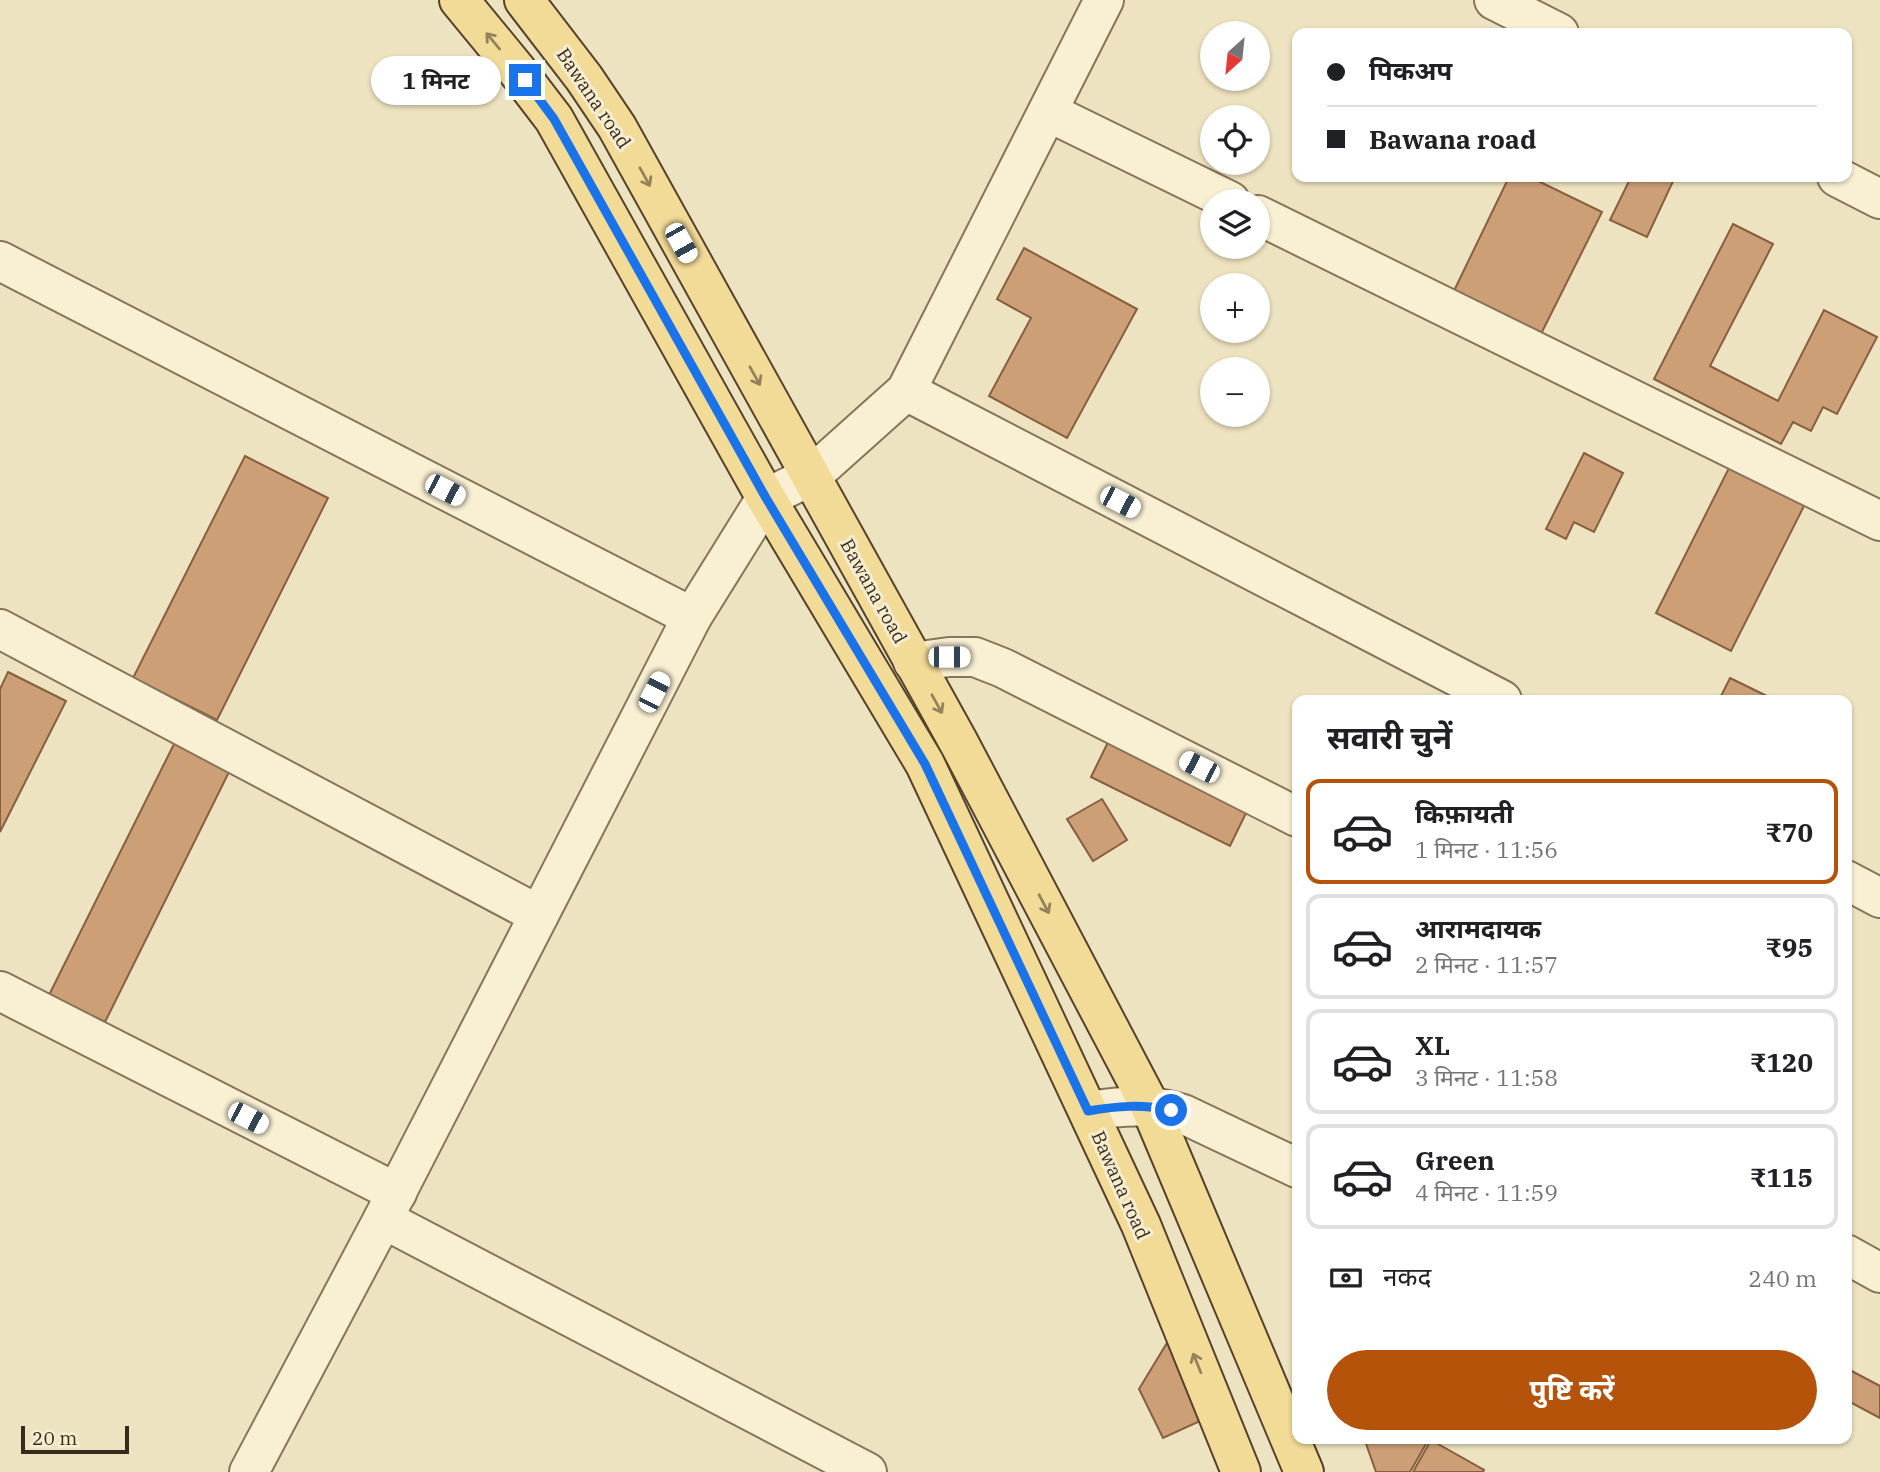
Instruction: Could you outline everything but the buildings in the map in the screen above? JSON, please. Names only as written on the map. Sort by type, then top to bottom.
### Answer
[{"type":"main road","name":"Bawana road","points":[[459,0],[554,119],[766,498],[925,764],[1141,1225],[1241,1472]]},
{"type":"main road","name":"Bawana road","points":[[524,0],[584,78],[617,127],[965,755],[1150,1106],[1292,1443]]},
{"type":"main road","points":[[1217,1414],[1273,1397]]},
{"type":"main road","name":"Bawana road","points":[[1292,1444],[1304,1472]]},
{"type":"street","points":[[249,1472],[390,1206],[692,617],[766,498],[811,476],[905,391],[1104,0]]},
{"type":"street","points":[[1494,0],[1549,28]]},
{"type":"street","points":[[1048,112],[1205,189]]},
{"type":"street","points":[[1847,182],[1880,199]]},
{"type":"street","points":[[1270,221],[1880,521]]},
{"type":"street","points":[[0,261],[692,617]]},
{"type":"street","points":[[905,391],[1492,695]]},
{"type":"street","points":[[0,629],[539,915]]},
{"type":"street","points":[[913,662],[975,657],[1003,668],[1292,814]]},
{"type":"street","points":[[1852,883],[1880,898]]},
{"type":"street","points":[[0,991],[867,1472]]},
{"type":"street","points":[[1088,1111],[1129,1105],[1150,1106],[1183,1114],[1292,1166]]},
{"type":"street","points":[[1852,1257],[1880,1273]]},
{"type":"route","points":[[525,80],[554,119],[766,498],[907,731],[1088,1111],[1129,1105],[1171,1110]]}]
